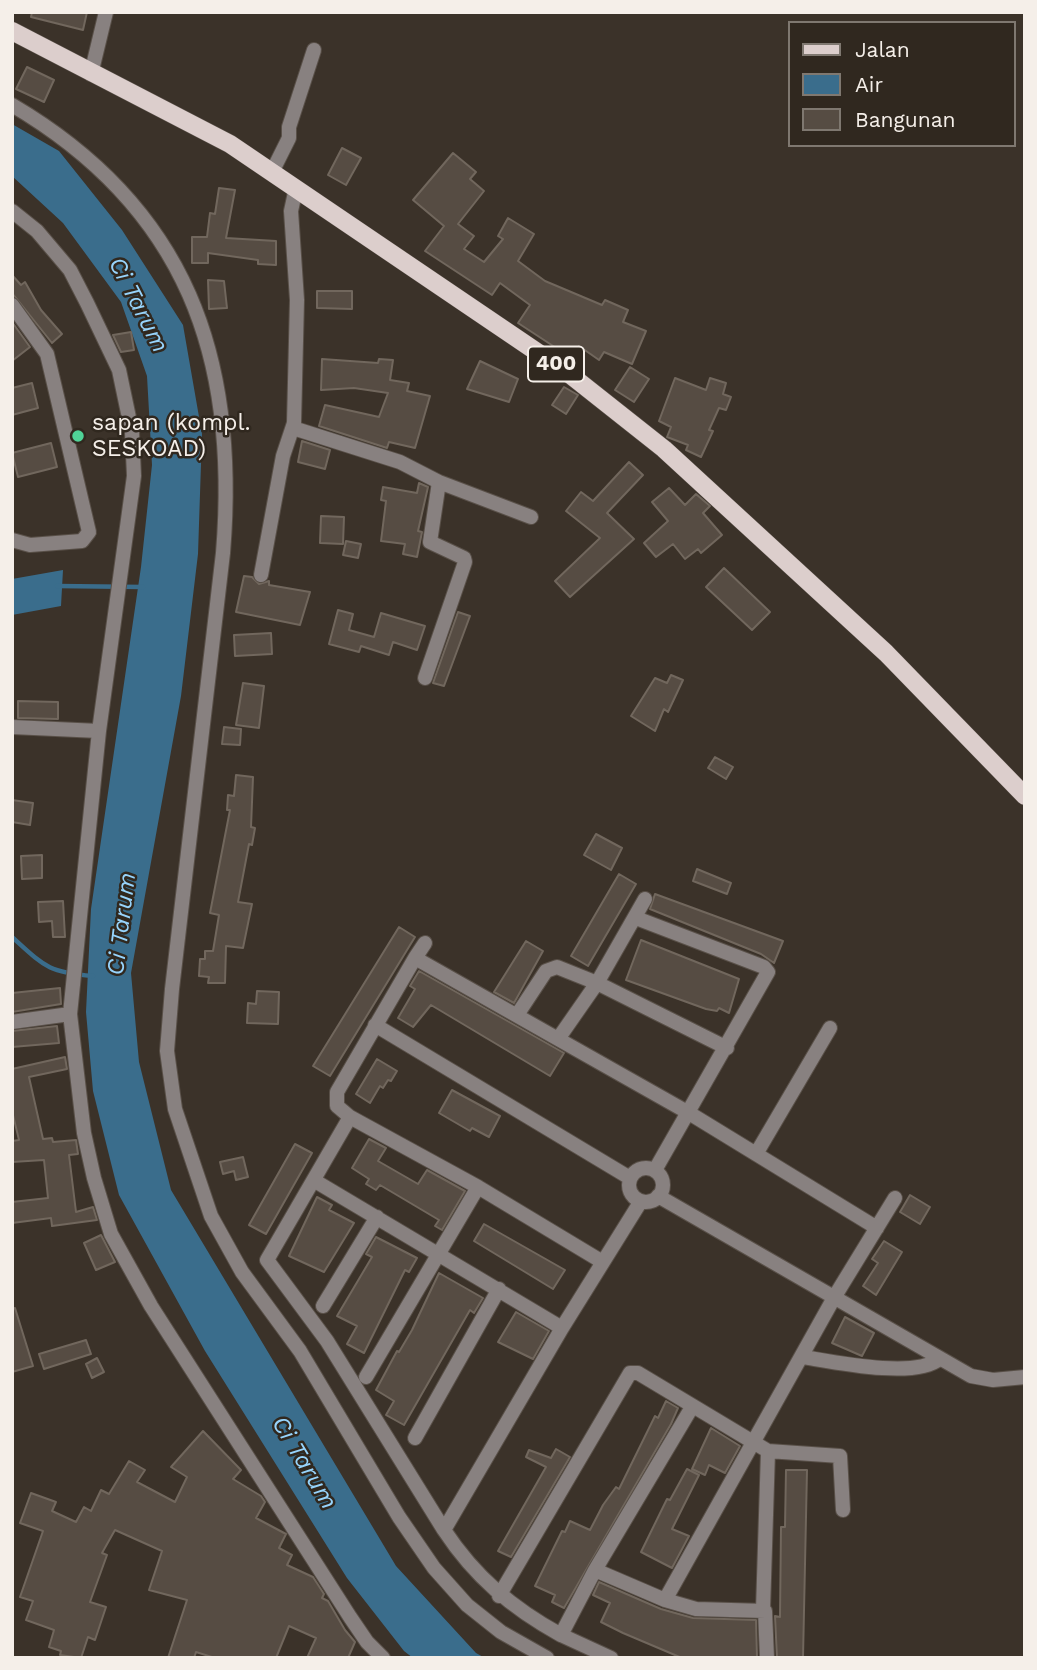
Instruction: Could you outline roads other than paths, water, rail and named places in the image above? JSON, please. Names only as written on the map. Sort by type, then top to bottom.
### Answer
[{"type":"main road","name":"400","points":[[12,31],[230,144],[568,373],[664,449],[886,653],[1025,796]]},
{"type":"street","points":[[91,74],[106,12]]},
{"type":"street","points":[[272,172],[289,138],[289,127],[314,50]]},
{"type":"street","points":[[12,105],[37,119],[99,169],[136,206],[160,237],[177,264],[212,362],[223,410],[228,497],[167,1051],[175,1110],[186,1150],[211,1216],[242,1272],[300,1351],[399,1517],[434,1568],[467,1605],[501,1632],[547,1658]]},
{"type":"street","points":[[261,575],[283,456],[293,428],[297,300],[291,211],[296,188]]},
{"type":"street","points":[[12,211],[37,231],[69,270],[119,370],[132,432],[134,476],[99,731],[69,1014],[84,1133],[94,1178],[111,1234],[151,1306],[367,1642],[383,1658]]},
{"type":"street","points":[[12,305],[47,354],[89,532],[82,541],[30,545],[12,540]]},
{"type":"street","points":[[293,428],[400,462],[439,482],[531,517]]},
{"type":"street","points":[[425,678],[465,562],[464,558],[430,542],[439,482]]},
{"type":"street","points":[[12,727],[99,731]]},
{"type":"street","points":[[558,1039],[597,983],[645,899]]},
{"type":"street","points":[[636,918],[764,967],[768,972],[655,1170]]},
{"type":"street","points":[[425,943],[337,1092],[337,1106],[350,1117],[478,1187],[601,1261]]},
{"type":"street","points":[[415,958],[689,1113],[877,1228]]},
{"type":"street","points":[[517,1015],[552,967],[597,983],[727,1048]]},
{"type":"street","points":[[12,1022],[69,1014]]},
{"type":"street","points":[[375,1025],[630,1178]]},
{"type":"street","points":[[756,1154],[830,1028]]},
{"type":"street","points":[[350,1117],[269,1256],[268,1264],[327,1341],[464,1560],[499,1595],[561,1635],[611,1658]]},
{"type":"street","points":[[644,1167],[655,1170],[663,1180],[659,1196],[648,1202],[641,1200],[629,1189],[630,1178],[644,1167]]},
{"type":"street","points":[[315,1181],[562,1328]]},
{"type":"street","points":[[366,1377],[478,1187]]},
{"type":"street","points":[[659,1196],[971,1376],[993,1380],[1025,1377]]},
{"type":"street","points":[[665,1600],[835,1296],[895,1198]]},
{"type":"street","points":[[444,1530],[601,1261],[641,1200]]},
{"type":"street","points":[[323,1306],[377,1217]]},
{"type":"street","points":[[415,1438],[499,1289]]},
{"type":"street","points":[[803,1357],[911,1369],[932,1365],[939,1359]]},
{"type":"street","points":[[499,1595],[625,1377],[630,1373],[638,1373],[768,1451],[840,1456],[843,1510]]},
{"type":"street","points":[[561,1635],[595,1570],[692,1407]]},
{"type":"street","points":[[767,1658],[768,1616],[763,1610],[768,1451]]},
{"type":"street","points":[[595,1570],[665,1600],[696,1609],[763,1610]]},
{"type":"water","name":"Ci Tarum","points":[[12,124],[59,151],[122,230],[183,325],[202,434],[198,554],[181,696],[131,973],[139,1062],[171,1190],[396,1566],[476,1653],[485,1658],[413,1658],[404,1651],[347,1578],[205,1351],[119,1195],[93,1091],[86,1012],[91,909],[141,567],[152,465],[147,376],[121,302],[63,223],[12,176]]},
{"type":"water","points":[[63,570],[61,606],[12,615],[12,579]]},
{"type":"waterway","points":[[57,586],[143,587]]},
{"type":"waterway","name":"Ci Tarum","points":[[12,937],[32,955],[56,970],[93,976]]},
{"type":"place","name":"sapan (kompl. SESKOAD)","points":[[78,436]]}]
